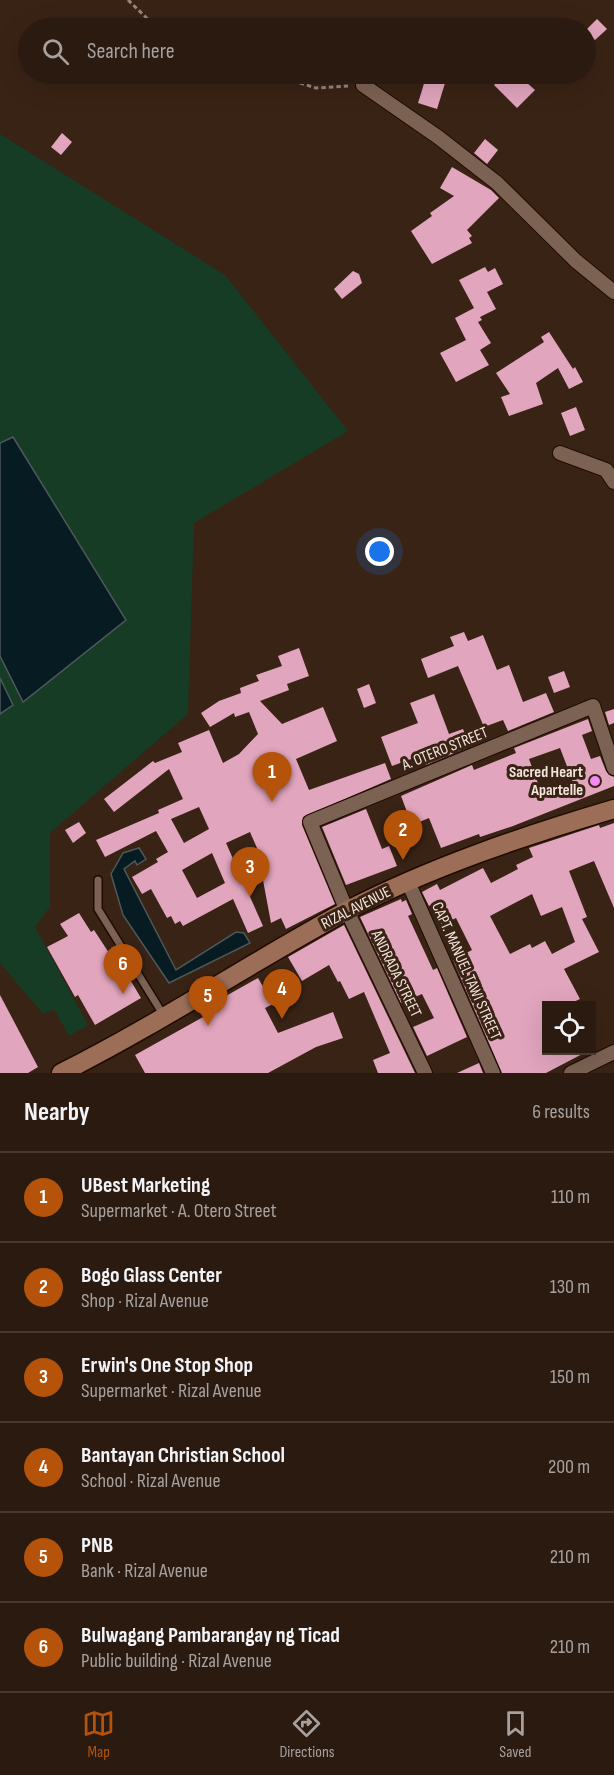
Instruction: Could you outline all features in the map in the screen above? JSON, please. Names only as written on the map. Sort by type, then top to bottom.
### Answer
[{"type":"main road","name":"RIZAL AVENUE","points":[[66,1070],[116,1044],[347,911],[408,882],[478,853],[614,809]]},
{"type":"street","points":[[363,85],[497,183],[576,261],[614,292]]},
{"type":"street","points":[[560,453],[606,470],[614,482]]},
{"type":"street","name":"A. OTERO STREET","points":[[310,822],[593,706],[614,768]]},
{"type":"street","name":"ANDRADA STREET","points":[[310,822],[347,911],[425,1073]]},
{"type":"street","name":"CAPT. MANUEL TAWI STREET","points":[[408,882],[493,1073]]},
{"type":"street","points":[[571,1073],[614,1052]]},
{"type":"lane","points":[[98,879],[98,909],[164,1016]]},
{"type":"path","points":[[128,0],[147,18]]},
{"type":"path","points":[[303,84],[316,88],[363,85]]},
{"type":"green space","points":[[0,134],[225,275],[348,431],[194,523],[188,714],[50,833],[50,907],[35,927],[88,1025],[69,1036],[54,1009],[43,1014],[0,963],[0,714],[13,705],[0,678],[0,656],[22,702],[13,437],[0,443]]},
{"type":"water","points":[[13,437],[126,620],[23,702],[0,656],[0,443]]},
{"type":"water","points":[[0,678],[13,705],[0,714]]},
{"type":"water","points":[[139,848],[146,859],[137,865],[135,861],[124,869],[176,970],[236,932],[244,933],[250,943],[169,983],[123,915],[111,874],[123,853]]},
{"type":"building","points":[[596,20],[607,29],[596,39]]},
{"type":"building","points":[[424,84],[445,84],[437,109],[418,103]]},
{"type":"building","points":[[528,84],[535,90],[517,108],[494,85]]},
{"type":"building","points":[[62,133],[72,142],[61,155],[51,147]]},
{"type":"building","points":[[485,139],[498,150],[487,164],[474,153]]},
{"type":"building","points":[[452,167],[491,190],[499,198],[467,230],[472,236],[469,238],[472,243],[432,264],[411,231],[432,216],[430,213],[454,196],[440,188]]},
{"type":"building","points":[[485,267],[488,272],[495,268],[503,284],[487,292],[496,309],[480,317],[482,320],[478,322],[491,343],[480,350],[489,365],[456,382],[440,353],[466,340],[455,318],[474,308],[459,280]]},
{"type":"building","points":[[353,271],[359,274],[362,283],[342,299],[334,289]]},
{"type":"building","points":[[549,332],[573,369],[575,367],[583,382],[569,389],[558,368],[536,383],[543,404],[509,416],[501,397],[510,394],[496,373],[544,342],[541,337]]},
{"type":"building","points":[[576,407],[585,430],[570,436],[561,413]]},
{"type":"building","points":[[464,632],[468,641],[483,635],[497,670],[509,665],[523,702],[546,693],[554,712],[508,731],[503,720],[484,727],[458,666],[428,678],[421,659],[454,646],[450,637]]},
{"type":"building","points":[[299,648],[309,676],[287,684],[289,690],[260,701],[282,724],[323,707],[337,741],[296,759],[309,790],[385,763],[391,779],[303,817],[302,825],[335,904],[286,929],[281,918],[271,923],[257,848],[250,832],[226,843],[263,926],[248,933],[233,899],[183,926],[180,921],[175,924],[171,916],[167,918],[151,889],[142,894],[132,877],[158,862],[156,859],[168,852],[156,831],[105,857],[96,840],[159,813],[158,810],[183,799],[169,769],[114,812],[104,799],[153,761],[155,763],[182,752],[178,743],[209,730],[223,763],[239,754],[258,734],[249,712],[235,717],[234,713],[210,727],[201,713],[219,701],[241,693],[240,688],[259,681],[256,675],[282,666],[278,656]],"holes":[[[199,807],[209,829],[184,843],[171,819]],[[212,853],[225,883],[197,898],[182,870]]]},
{"type":"building","points":[[564,671],[570,687],[554,693],[548,677]]},
{"type":"building","points":[[369,684],[376,703],[364,708],[357,689]]},
{"type":"building","points":[[434,694],[449,734],[463,729],[469,744],[465,746],[466,748],[426,765],[422,755],[392,766],[381,737],[418,723],[410,703]]},
{"type":"building","points":[[614,709],[614,723],[609,725],[605,712]]},
{"type":"building","points":[[588,719],[592,731],[582,735],[591,759],[600,756],[606,771],[614,777],[614,786],[513,826],[480,837],[479,834],[441,848],[429,818],[412,825],[401,796],[472,765],[474,770],[516,753],[514,748]],"holes":[[[560,748],[573,782],[542,794],[529,759]]]},
{"type":"building","points":[[366,809],[382,849],[389,846],[397,866],[346,885],[322,827]]},
{"type":"building","points":[[79,822],[86,833],[73,843],[65,830]]},
{"type":"building","points":[[614,823],[614,908],[594,861],[569,871],[587,917],[582,919],[599,952],[564,969],[580,999],[542,1001],[542,1055],[580,1055],[546,1073],[502,1073],[453,960],[472,950],[456,918],[442,925],[422,892],[437,884],[440,890],[483,868],[491,883],[518,869],[516,865],[533,857],[529,848],[599,825],[600,828]],"holes":[[[532,894],[541,916],[562,907],[575,942],[552,954],[545,941],[532,948],[530,944],[510,954],[490,916]]]},
{"type":"building","points":[[401,899],[402,902],[406,900],[412,914],[408,916],[433,970],[437,968],[467,1037],[427,1056],[413,1027],[434,1018],[422,994],[401,1003],[360,917]]},
{"type":"building","points":[[79,913],[109,953],[113,951],[141,998],[95,1025],[78,995],[75,997],[47,947],[68,936],[60,924]]},
{"type":"building","points":[[344,925],[415,1073],[378,1073],[373,1060],[390,1053],[364,992],[349,999],[329,965],[302,981],[288,957]]},
{"type":"building","points":[[258,978],[273,1004],[265,1008],[278,1033],[333,1012],[343,1038],[316,1047],[268,1073],[145,1073],[135,1055],[221,1007],[217,1001]]},
{"type":"building","points":[[0,995],[38,1067],[28,1073],[0,1073]]},
{"type":"building","points":[[479,1063],[483,1073],[457,1073]]},
{"type":"place","name":"Sacred Heart Apartelle","points":[[595,781]]},
{"type":"place","name":"UBest Marketing","points":[[272,802]]},
{"type":"place","name":"Bogo Glass Center","points":[[403,860]]},
{"type":"place","name":"Erwin's One Stop Shop","points":[[250,897]]},
{"type":"place","name":"Bulwagang Pambarangay ng Ticad","points":[[123,994]]},
{"type":"place","name":"Bantayan Christian School","points":[[282,1019]]},
{"type":"place","name":"PNB","points":[[208,1026]]}]
